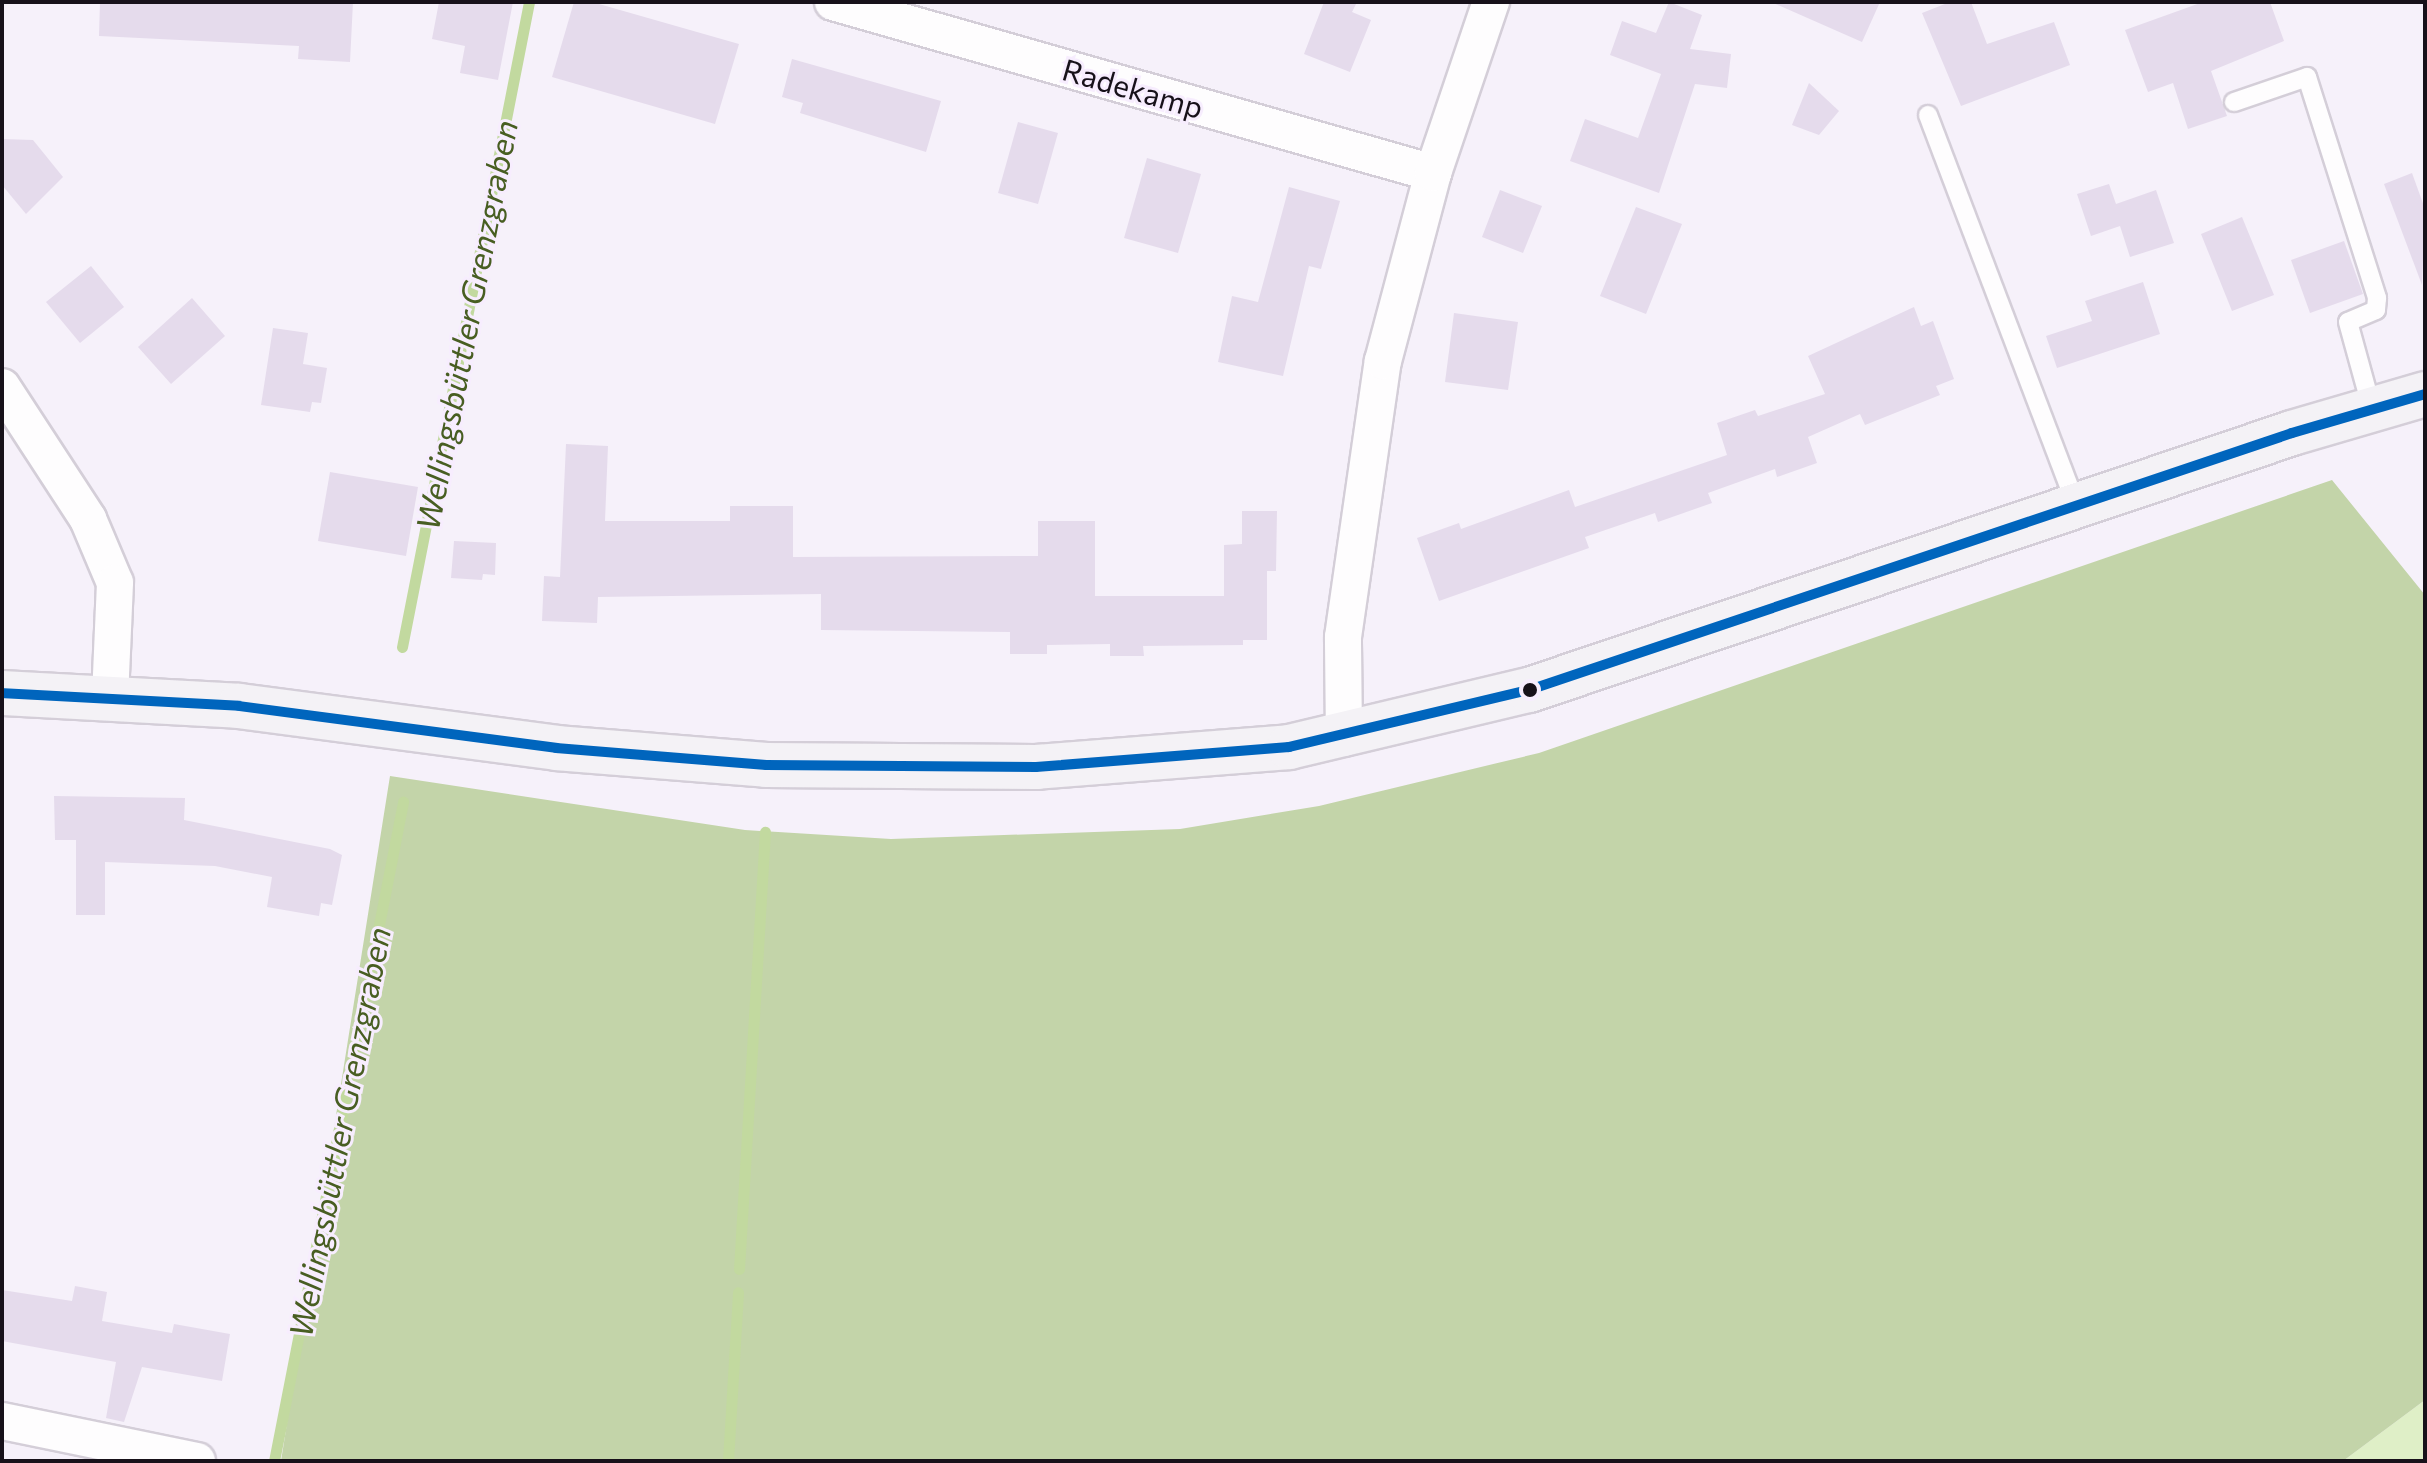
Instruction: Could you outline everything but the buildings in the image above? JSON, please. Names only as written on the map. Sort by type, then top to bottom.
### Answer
[{"type":"main road","points":[[2,693],[110,696],[398,725],[642,757],[920,770],[1213,756],[1344,738],[1529,690],[2425,394]]},
{"type":"street","name":"Radekamp","points":[[833,2],[1433,173]]},
{"type":"street","points":[[1344,738],[1343,637],[1383,361],[1433,173],[1491,2]]},
{"type":"street","points":[[2,387],[88,519],[115,583],[110,696]]},
{"type":"street","points":[[2,1421],[197,1461]]},
{"type":"lane","points":[[2234,102],[2307,77],[2377,298],[2376,310],[2348,322],[2372,409]]},
{"type":"lane","points":[[1928,115],[2077,507]]},
{"type":"green space","points":[[2332,480],[2425,595],[2425,1400],[2343,1461],[281,1461],[390,776],[745,830],[891,839],[1180,829],[1319,806],[1539,753]]},
{"type":"green space","points":[[2425,1400],[2425,1461],[2343,1461]]},
{"type":"waterway","name":"Wellingsbüttler Grenzgraben","points":[[402,647],[529,2]]},
{"type":"waterway","name":"Wellingsbüttler Grenzgraben","points":[[274,1461],[403,802]]},
{"type":"waterway","points":[[739,1269],[765,832]]},
{"type":"waterway","points":[[728,1461],[738,1292]]},
{"type":"transit line","points":[[2,693],[239,706],[556,748],[766,765],[1036,767],[1289,747],[1529,690],[2292,433],[2425,394]]}]
